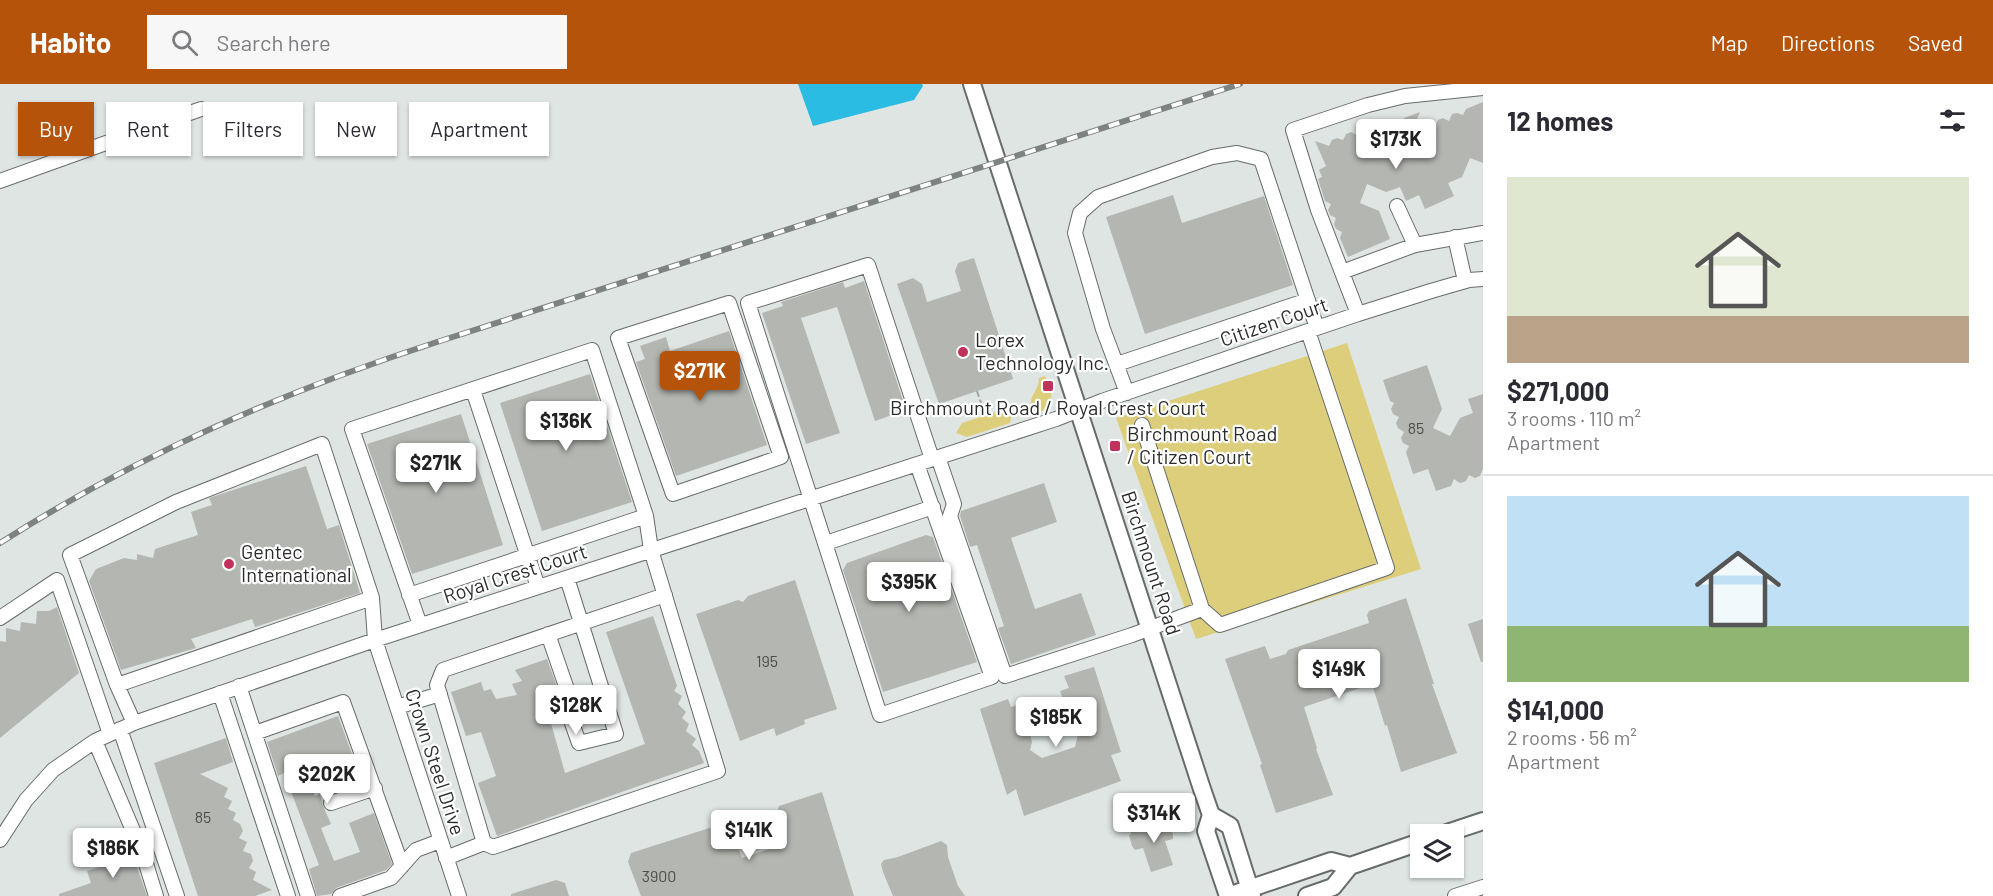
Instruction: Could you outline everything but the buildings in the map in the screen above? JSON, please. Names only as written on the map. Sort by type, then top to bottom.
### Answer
[{"type":"main road","name":"Birchmount Road","points":[[972,84],[1211,815],[1206,831],[1228,896]]},
{"type":"main road","points":[[1211,815],[1230,826],[1251,892]]},
{"type":"main road","points":[[1464,827],[1483,820]]},
{"type":"main road","points":[[1307,896],[1333,887],[1350,866],[1410,845]]},
{"type":"main road","points":[[1228,896],[1251,892],[1331,861],[1350,866]]},
{"type":"street","points":[[1358,314],[1318,210],[1293,130],[1368,105],[1405,96],[1483,88]]},
{"type":"street","points":[[0,181],[201,109]]},
{"type":"street","points":[[1127,393],[1103,328],[1075,233],[1080,213],[1098,197],[1212,157],[1237,153],[1261,159],[1308,300],[1313,330],[1387,568],[1220,625],[1202,609],[1142,425]]},
{"type":"street","points":[[1397,206],[1415,245]]},
{"type":"street","points":[[1342,272],[1415,245],[1483,232]]},
{"type":"street","points":[[1455,237],[1465,281]]},
{"type":"street","points":[[917,464],[992,677],[880,715],[748,303],[868,265],[935,458],[954,504],[950,516],[1005,676],[1132,635],[1202,609]]},
{"type":"street","name":"Citizen Court","points":[[1080,410],[1358,314],[1465,281],[1483,279]]},
{"type":"street","points":[[1117,364],[1308,300]]},
{"type":"street","points":[[729,303],[749,362],[781,457],[673,494],[618,338],[729,303]]},
{"type":"street","points":[[420,626],[352,429],[592,350],[646,516],[651,550],[718,771],[493,847],[484,843],[446,858]]},
{"type":"street","points":[[749,362],[765,356]]},
{"type":"street","points":[[473,390],[538,587]]},
{"type":"street","name":"Royal Crest Court","points":[[1,838],[26,800],[53,770],[95,741],[134,723],[375,640],[1080,410]]},
{"type":"street","name":"Crown Steel Drive","points":[[117,685],[70,555],[176,502],[322,444],[372,598],[375,640],[459,896]]},
{"type":"street","points":[[826,543],[933,507]]},
{"type":"street","points":[[409,595],[646,516]]},
{"type":"street","points":[[548,634],[570,698],[567,709],[579,743],[616,734],[567,578]]},
{"type":"street","points":[[0,618],[57,580],[177,896]]},
{"type":"street","points":[[484,843],[437,685],[443,670],[665,595]]},
{"type":"street","points":[[134,723],[117,685],[372,598]]},
{"type":"street","points":[[239,686],[308,896]]},
{"type":"street","points":[[220,693],[288,896]]},
{"type":"street","points":[[397,707],[440,694]]},
{"type":"street","points":[[255,733],[344,702],[402,866]]},
{"type":"street","points":[[95,741],[143,854],[156,896]]},
{"type":"street","points":[[331,803],[375,788]]},
{"type":"street","points":[[340,896],[391,878],[416,850],[441,841]]},
{"type":"street","points":[[1455,896],[1483,887]]},
{"type":"path","points":[[977,391],[983,409]]},
{"type":"shaded area","points":[[1347,343],[1421,569],[1196,639],[1116,418]]},
{"type":"shaded area","points":[[1045,376],[1051,394],[1050,403],[1043,411],[1036,414],[1032,409],[1031,400],[1039,378]]},
{"type":"shaded area","points":[[1005,409],[1012,414],[1010,423],[967,437],[956,433],[962,423]]},
{"type":"water","points":[[798,84],[922,84],[923,86],[914,100],[813,126]]},
{"type":"railway","points":[[0,543],[105,482],[212,428],[379,361],[1240,84]]},
{"type":"place","name":"Lorex Technology Inc.","points":[[963,352]]},
{"type":"place","name":"Birchmount Road / Royal Crest Court","points":[[1048,386]]},
{"type":"place","name":"Birchmount Road / Citizen Court","points":[[1115,446]]},
{"type":"place","name":"Gentec International","points":[[229,564]]}]
